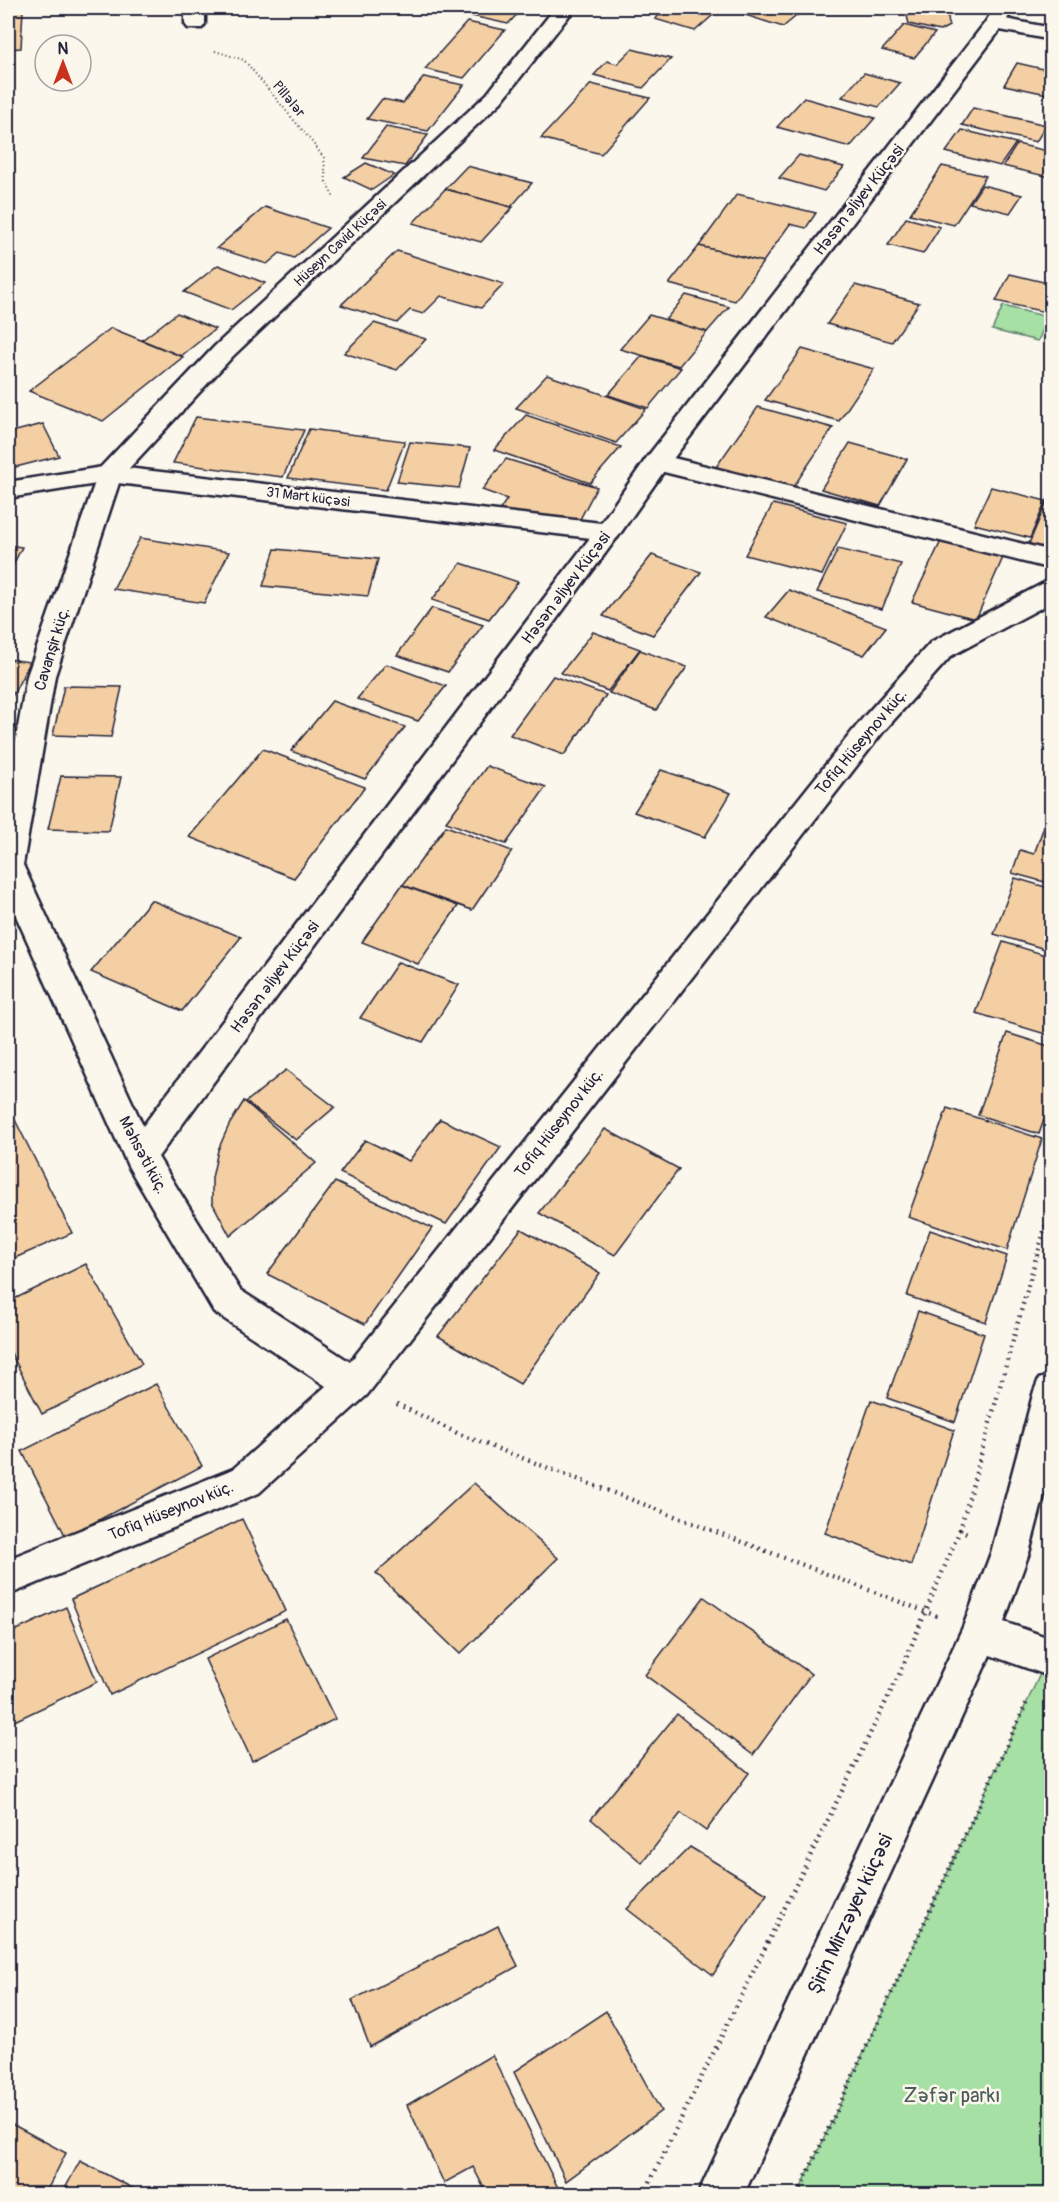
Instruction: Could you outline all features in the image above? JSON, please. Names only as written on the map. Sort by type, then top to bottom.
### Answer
[{"type":"street","name":"Hüseyn Cavid Küçəsi","points":[[110,474],[224,351],[494,98],[565,8]]},
{"type":"street","name":"Həsən Əliyev Küçəsi","points":[[140,1156],[608,532],[657,462],[1000,15],[1052,34]]},
{"type":"street","points":[[657,462],[1052,560]]},
{"type":"street","name":"31 Mart küçəsi","points":[[8,490],[110,474],[608,532]]},
{"type":"street","name":"Cavanşir küç.","points":[[8,865],[41,676],[110,474]]},
{"type":"street","name":"Tofiq Hüseynov küç.","points":[[8,1577],[246,1481],[354,1384],[873,725],[941,649],[1052,590]]},
{"type":"street","name":"Məhsəti küç.","points":[[8,865],[140,1156],[227,1301],[354,1384]]},
{"type":"street","name":"Şirin Mirzəyev küçəsi","points":[[721,2194],[980,1633],[1010,1553],[1052,1391]]},
{"type":"street","points":[[980,1633],[1052,1658]]},
{"type":"path","name":"Pillələr","points":[[195,16],[205,48],[244,60],[312,142],[324,158],[326,182],[336,202]]},
{"type":"path","points":[[960,1530],[1052,1201]]},
{"type":"path","points":[[354,1384],[459,1434],[980,1633]]},
{"type":"path","points":[[644,2194],[899,1675],[927,1612]]},
{"type":"path","points":[[798,2194],[1032,1693]]},
{"type":"green space","points":[[1003,306],[1048,317],[1038,341],[992,330]]},
{"type":"green space","name":"Zəfər parkı","points":[[1041,1672],[1051,1675],[1051,2194],[798,2194]]},
{"type":"building","points":[[8,8],[23,8],[21,48],[8,49]]},
{"type":"building","points":[[480,8],[523,8],[508,24],[472,16]]},
{"type":"building","points":[[668,8],[721,8],[695,31],[655,19]]},
{"type":"building","points":[[745,8],[806,8],[783,27],[739,13]]},
{"type":"building","points":[[923,10],[948,16],[949,26],[940,31],[909,24],[907,16]]},
{"type":"building","points":[[467,22],[505,30],[464,78],[425,69]]},
{"type":"building","points":[[904,25],[935,33],[914,58],[882,50]]},
{"type":"building","points":[[632,49],[671,59],[643,88],[594,75],[607,61],[617,64]]},
{"type":"building","points":[[1017,63],[1052,71],[1052,95],[1004,85]]},
{"type":"building","points":[[864,73],[900,83],[879,107],[842,97]]},
{"type":"building","points":[[424,77],[464,85],[428,131],[367,119],[382,99],[403,103]]},
{"type":"building","points":[[591,84],[650,98],[601,154],[541,138]]},
{"type":"building","points":[[804,98],[875,118],[850,147],[777,127]]},
{"type":"building","points":[[973,108],[1046,125],[1036,142],[962,125]]},
{"type":"building","points":[[386,127],[428,135],[405,166],[363,158]]},
{"type":"building","points":[[962,130],[1016,143],[1000,166],[946,152]]},
{"type":"building","points":[[1017,144],[1052,152],[1052,172],[1049,177],[1003,166]]},
{"type":"building","points":[[799,155],[844,167],[824,191],[779,178]]},
{"type":"building","points":[[366,163],[394,175],[372,190],[344,177]]},
{"type":"building","points":[[467,166],[532,183],[511,207],[445,189]]},
{"type":"building","points":[[942,166],[986,176],[954,225],[910,214]]},
{"type":"building","points":[[982,185],[1022,195],[1010,213],[970,203]]},
{"type":"building","points":[[445,189],[513,207],[481,242],[413,223]]},
{"type":"building","points":[[737,194],[816,213],[806,228],[790,224],[763,262],[699,246]]},
{"type":"building","points":[[265,207],[328,228],[294,258],[280,253],[267,264],[217,248]]},
{"type":"building","points":[[906,218],[940,227],[923,254],[888,245]]},
{"type":"building","points":[[699,246],[763,262],[735,301],[669,284]]},
{"type":"building","points":[[397,251],[504,284],[481,308],[441,296],[423,314],[410,310],[397,323],[341,305]]},
{"type":"building","points":[[218,265],[265,283],[231,310],[184,292]]},
{"type":"building","points":[[1010,274],[1052,284],[1052,298],[1045,312],[996,301]]},
{"type":"building","points":[[855,285],[919,303],[892,342],[827,324]]},
{"type":"building","points":[[686,295],[729,307],[707,332],[665,320]]},
{"type":"building","points":[[177,313],[215,329],[181,356],[142,340]]},
{"type":"building","points":[[649,315],[707,332],[679,366],[620,349]]},
{"type":"building","points":[[374,323],[426,339],[397,370],[344,353]]},
{"type":"building","points":[[111,328],[183,357],[103,421],[29,391]]},
{"type":"building","points":[[802,349],[874,369],[839,421],[765,400]]},
{"type":"building","points":[[642,356],[681,368],[648,408],[608,395]]},
{"type":"building","points":[[547,375],[646,409],[616,443],[516,408]]},
{"type":"building","points":[[758,407],[833,428],[792,489],[716,467]]},
{"type":"building","points":[[526,415],[621,447],[590,483],[494,450]]},
{"type":"building","points":[[196,417],[304,430],[283,477],[173,463]]},
{"type":"building","points":[[43,424],[59,456],[8,469],[8,433]]},
{"type":"building","points":[[309,429],[405,441],[386,490],[288,478]]},
{"type":"building","points":[[410,442],[470,448],[459,488],[397,482]]},
{"type":"building","points":[[850,443],[907,459],[880,506],[821,489]]},
{"type":"building","points":[[506,459],[597,487],[579,521],[497,514],[507,499],[482,490]]},
{"type":"building","points":[[991,487],[1046,501],[1030,538],[974,524]]},
{"type":"building","points":[[1048,499],[1052,500],[1052,552],[1028,546]]},
{"type":"building","points":[[773,504],[847,523],[822,575],[745,555]]},
{"type":"building","points":[[943,537],[1005,553],[976,619],[912,602]]},
{"type":"building","points":[[140,538],[229,552],[204,603],[113,589]]},
{"type":"building","points":[[8,545],[22,547],[8,575]]},
{"type":"building","points":[[275,549],[378,559],[368,596],[263,586]]},
{"type":"building","points":[[838,549],[901,564],[882,609],[817,592]]},
{"type":"building","points":[[652,555],[701,572],[653,635],[603,616]]},
{"type":"building","points":[[461,563],[518,582],[489,619],[432,600]]},
{"type":"building","points":[[789,590],[886,627],[864,655],[766,617]]},
{"type":"building","points":[[432,608],[483,625],[448,672],[397,655]]},
{"type":"building","points":[[593,632],[640,649],[608,691],[561,673]]},
{"type":"building","points":[[640,650],[687,667],[656,710],[609,693]]},
{"type":"building","points":[[8,659],[30,662],[8,704]]},
{"type":"building","points":[[386,664],[446,686],[418,721],[357,699]]},
{"type":"building","points":[[553,676],[606,695],[564,755],[510,735]]},
{"type":"building","points":[[64,686],[122,687],[111,737],[53,735]]},
{"type":"building","points":[[332,701],[405,727],[365,779],[291,751]]},
{"type":"building","points":[[263,749],[365,787],[294,878],[189,837]]},
{"type":"building","points":[[487,766],[546,787],[506,844],[446,822]]},
{"type":"building","points":[[661,770],[731,793],[705,837],[634,812]]},
{"type":"building","points":[[61,776],[121,777],[109,831],[48,829]]},
{"type":"building","points":[[1051,807],[1052,884],[1012,873],[1020,850],[1034,854]]},
{"type":"building","points":[[446,826],[512,851],[472,910],[403,885]]},
{"type":"building","points":[[1015,878],[1052,889],[1052,951],[994,934]]},
{"type":"building","points":[[402,885],[458,906],[418,964],[362,942]]},
{"type":"building","points":[[151,900],[241,937],[182,1011],[91,972]]},
{"type":"building","points":[[1003,942],[1052,957],[1052,1036],[976,1013]]},
{"type":"building","points":[[398,962],[459,985],[423,1042],[360,1018]]},
{"type":"building","points":[[1007,1033],[1052,1047],[1052,1097],[1039,1134],[978,1115]]},
{"type":"building","points":[[286,1070],[335,1107],[296,1140],[246,1102]]},
{"type":"building","points":[[244,1101],[316,1163],[230,1236],[212,1202],[212,1178],[218,1150],[229,1125]]},
{"type":"building","points":[[8,1106],[72,1233],[8,1261]]},
{"type":"building","points":[[947,1108],[1042,1139],[1007,1250],[908,1217]]},
{"type":"building","points":[[440,1119],[501,1147],[446,1224],[340,1173],[365,1140],[409,1161]]},
{"type":"building","points":[[605,1129],[679,1169],[615,1255],[539,1213]]},
{"type":"building","points":[[335,1182],[432,1228],[365,1324],[267,1274]]},
{"type":"building","points":[[521,1229],[600,1273],[520,1384],[438,1336]]},
{"type":"building","points":[[930,1230],[1007,1256],[986,1322],[907,1296]]},
{"type":"building","points":[[86,1264],[142,1364],[42,1414],[8,1347],[8,1302]]},
{"type":"building","points":[[918,1311],[984,1334],[955,1422],[887,1398]]},
{"type":"building","points":[[156,1384],[202,1466],[66,1537],[22,1451]]},
{"type":"building","points":[[871,1400],[954,1430],[911,1565],[825,1533]]},
{"type":"building","points":[[474,1483],[558,1558],[460,1654],[376,1573]]},
{"type":"building","points":[[242,1519],[286,1611],[110,1695],[71,1599]]},
{"type":"building","points":[[704,1597],[811,1674],[753,1755],[645,1675]]},
{"type":"building","points":[[66,1607],[97,1682],[8,1724],[8,1634]]},
{"type":"building","points":[[286,1619],[335,1719],[252,1761],[205,1659]]},
{"type":"building","points":[[677,1714],[749,1773],[706,1831],[681,1813],[642,1863],[591,1819]]},
{"type":"building","points":[[690,1847],[767,1894],[713,1975],[627,1909]]},
{"type":"building","points":[[498,1926],[518,1966],[370,2047],[352,2000]]},
{"type":"building","points":[[606,2011],[661,2111],[566,2181],[514,2072]]},
{"type":"building","points":[[492,2055],[561,2194],[487,2194],[473,2167],[444,2183],[407,2105]]},
{"type":"building","points":[[8,2122],[66,2153],[45,2194],[8,2194]]},
{"type":"building","points":[[80,2161],[144,2194],[62,2194]]}]
